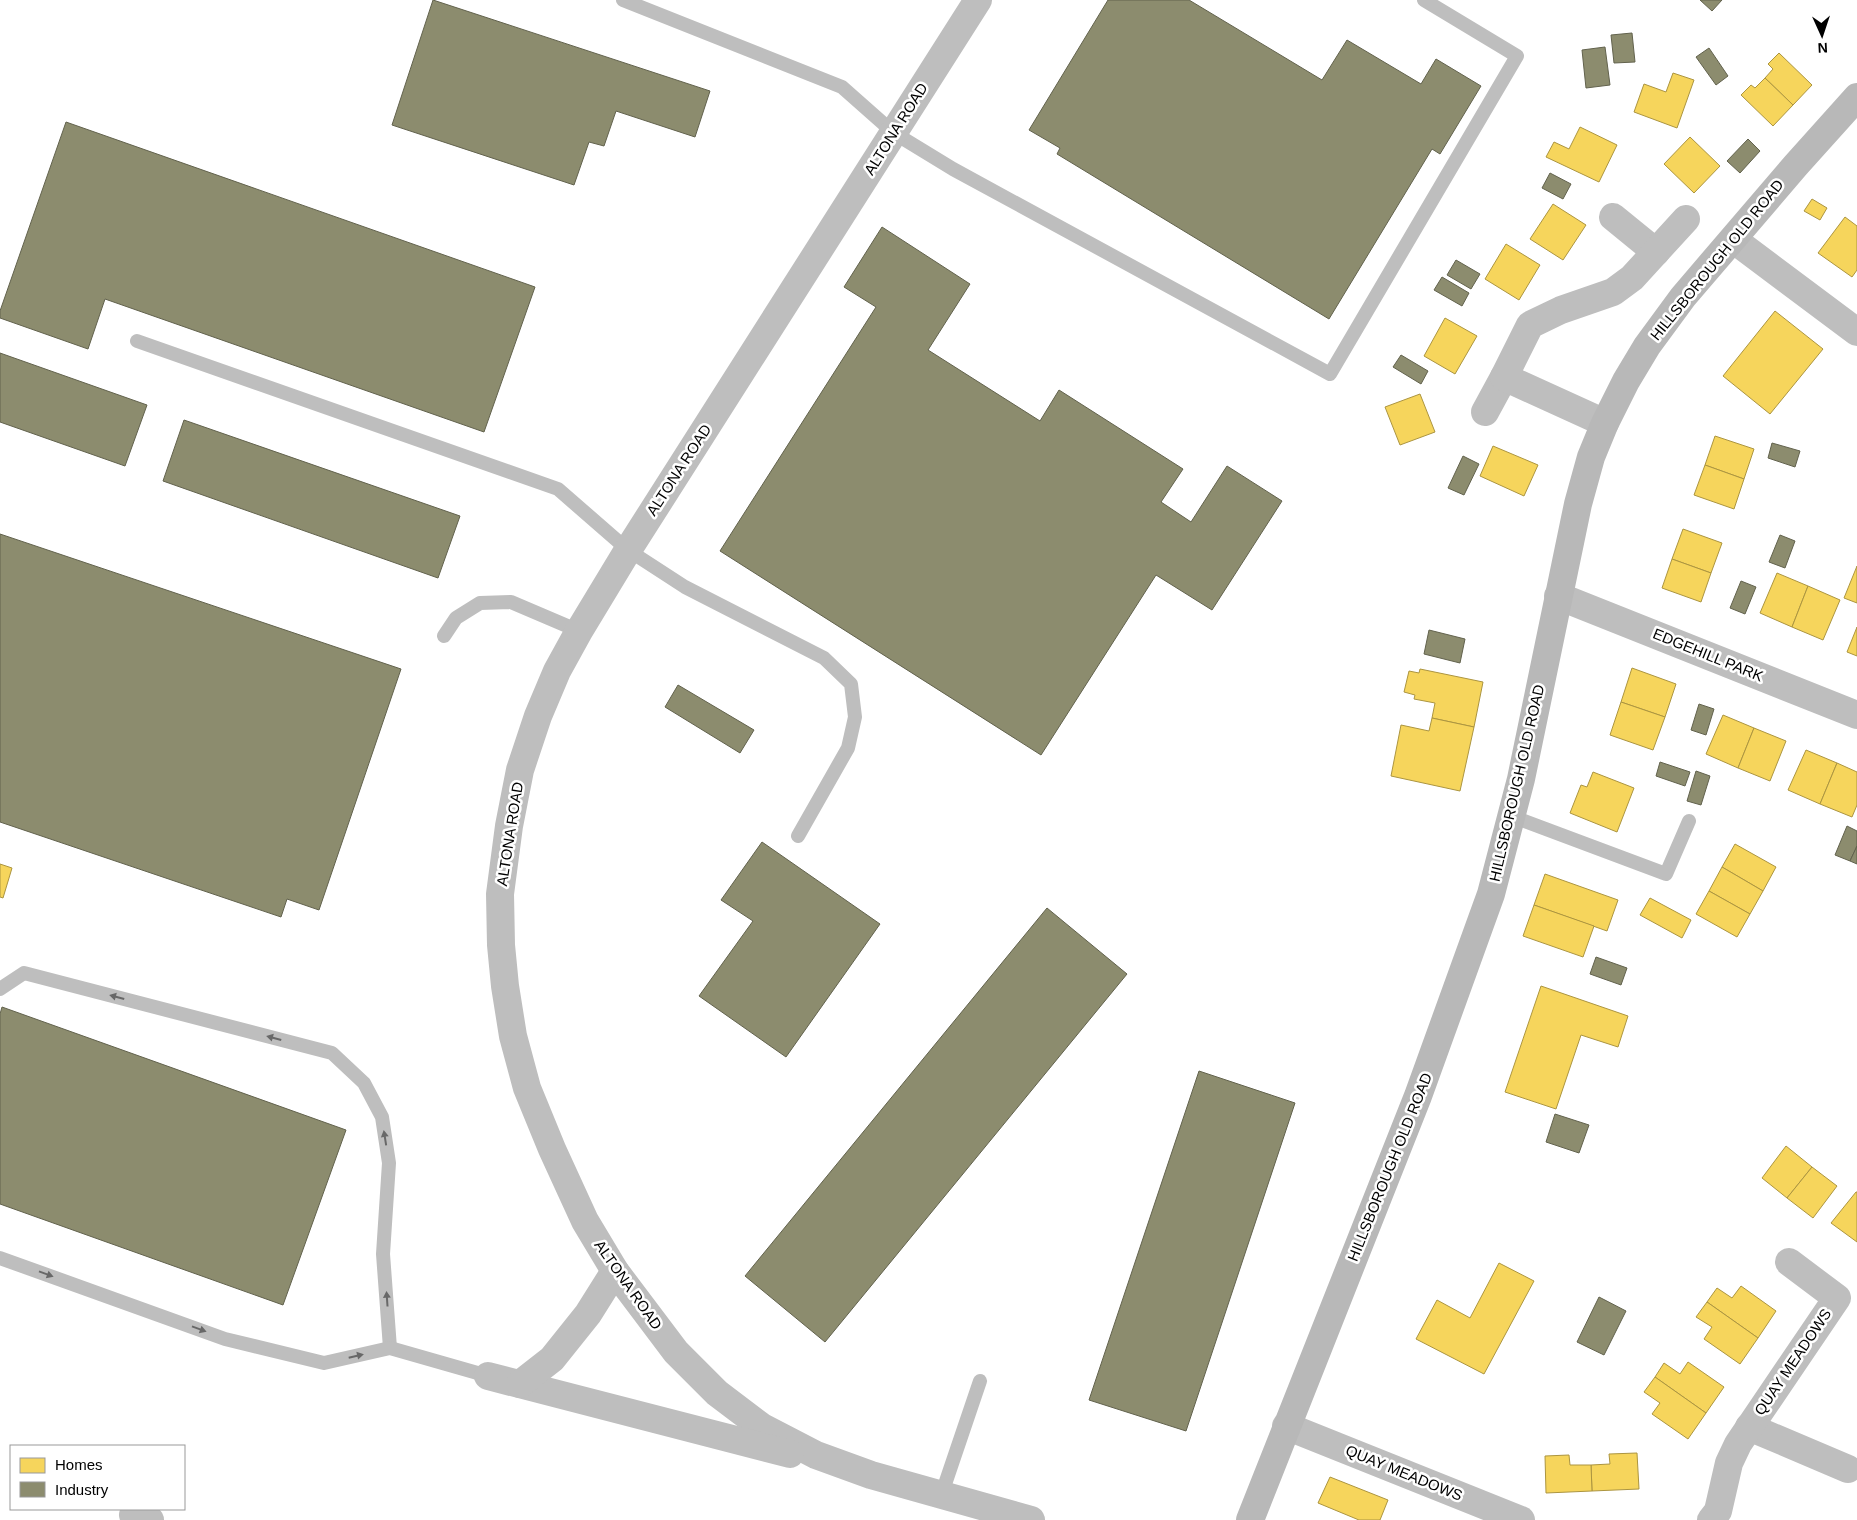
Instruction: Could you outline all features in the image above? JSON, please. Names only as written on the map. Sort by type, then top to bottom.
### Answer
[{"type":"street","name":"ALTONA ROAD","points":[[978,0],[628,550],[557,671],[538,716],[520,770],[508,826],[500,894],[501,946],[513,1036],[527,1088],[552,1149],[585,1221],[615,1271],[676,1352],[717,1394],[762,1427],[816,1455],[871,1475],[1031,1520]]},
{"type":"street","name":"HILLSBOROUGH OLD ROAD","points":[[1250,1520],[1422,1087],[1491,894],[1521,779],[1578,504],[1591,458],[1605,423],[1626,381],[1647,346],[1683,297],[1857,97]]},
{"type":"street","points":[[1613,217],[1656,252]]},
{"type":"street","points":[[1485,412],[1530,325],[1561,310],[1613,292],[1632,278],[1686,219]]},
{"type":"street","points":[[1734,240],[1857,332]]},
{"type":"street","points":[[1504,377],[1605,423]]},
{"type":"street","name":"EDGEHILL PARK","points":[[1558,596],[1857,715]]},
{"type":"street","name":"QUAY MEADOWS","points":[[1711,1520],[1718,1511],[1729,1463],[1748,1427],[1837,1298],[1789,1262]]},
{"type":"street","points":[[520,1384],[552,1359],[588,1314],[615,1271]]},
{"type":"street","points":[[488,1376],[871,1475]]},
{"type":"street","name":"QUAY MEADOWS","points":[[1286,1426],[1522,1520]]},
{"type":"street","name":"QUAY MEADOWS","points":[[1748,1427],[1848,1469]]},
{"type":"lane","points":[[623,0],[842,87],[894,133],[962,173],[1330,374],[1517,56],[1424,0]]},
{"type":"lane","points":[[137,341],[558,489],[628,550],[685,587],[824,658],[851,684],[856,717],[848,748],[798,836]]},
{"type":"lane","points":[[444,636],[456,618],[480,603],[511,602],[579,631]]},
{"type":"lane","points":[[1511,816],[1666,874],[1689,821]]},
{"type":"lane","points":[[0,989],[24,973],[332,1053],[364,1083],[382,1117],[389,1163],[383,1254],[390,1348]]},
{"type":"lane","points":[[0,1258],[225,1339],[324,1363],[390,1348],[488,1376]]},
{"type":"lane","points":[[941,1496],[980,1381]]},
{"type":"building: Homes","points":[[1779,53],[1812,85],[1793,105],[1765,78],[1773,69],[1768,64]]},
{"type":"building: Homes","points":[[1673,73],[1694,80],[1677,128],[1634,112],[1644,84],[1666,92]]},
{"type":"building: Homes","points":[[1765,78],[1793,105],[1773,126],[1741,95],[1751,85],[1755,88]]},
{"type":"building: Homes","points":[[1580,127],[1617,145],[1599,182],[1546,157],[1554,142],[1569,149]]},
{"type":"building: Homes","points":[[1690,137],[1720,166],[1694,193],[1664,164]]},
{"type":"building: Homes","points":[[1812,199],[1827,208],[1820,220],[1804,211]]},
{"type":"building: Homes","points":[[1553,204],[1586,225],[1563,260],[1530,239]]},
{"type":"building: Homes","points":[[1845,217],[1857,226],[1857,270],[1852,277],[1818,253]]},
{"type":"building: Homes","points":[[1506,244],[1540,265],[1519,300],[1485,279]]},
{"type":"building: Homes","points":[[1775,311],[1823,349],[1770,414],[1723,376]]},
{"type":"building: Homes","points":[[1445,318],[1477,336],[1455,374],[1424,356]]},
{"type":"building: Homes","points":[[1420,394],[1435,432],[1400,445],[1385,407]]},
{"type":"building: Homes","points":[[1715,436],[1754,449],[1744,479],[1705,465]]},
{"type":"building: Homes","points":[[1493,446],[1538,465],[1524,496],[1480,476]]},
{"type":"building: Homes","points":[[1705,465],[1744,479],[1734,509],[1694,495]]},
{"type":"building: Homes","points":[[1683,529],[1722,543],[1711,573],[1672,559]]},
{"type":"building: Homes","points":[[1672,559],[1711,573],[1701,602],[1662,588]]},
{"type":"building: Homes","points":[[1857,566],[1857,603],[1844,598]]},
{"type":"building: Homes","points":[[1777,573],[1808,586],[1792,627],[1760,613]]},
{"type":"building: Homes","points":[[1808,586],[1840,600],[1823,640],[1792,627]]},
{"type":"building: Homes","points":[[1857,627],[1857,656],[1847,652]]},
{"type":"building: Homes","points":[[1632,668],[1676,684],[1665,717],[1621,702]]},
{"type":"building: Homes","points":[[1420,669],[1483,682],[1474,727],[1432,718],[1435,703],[1414,699],[1415,695],[1404,692],[1409,671],[1419,673]]},
{"type":"building: Homes","points":[[1621,702],[1665,717],[1653,750],[1610,735]]},
{"type":"building: Homes","points":[[1723,715],[1754,728],[1738,768],[1706,754]]},
{"type":"building: Homes","points":[[1432,718],[1474,727],[1460,791],[1391,776],[1401,725],[1429,731]]},
{"type":"building: Homes","points":[[1754,728],[1786,741],[1770,781],[1738,768]]},
{"type":"building: Homes","points":[[1806,750],[1837,763],[1820,804],[1788,790]]},
{"type":"building: Homes","points":[[1837,763],[1857,772],[1857,805],[1852,817],[1820,804]]},
{"type":"building: Homes","points":[[1593,772],[1634,788],[1617,832],[1570,813],[1581,785],[1587,787]]},
{"type":"building: Homes","points":[[1735,844],[1776,867],[1763,891],[1722,867]]},
{"type":"building: Homes","points":[[0,864],[12,868],[3,898],[0,897]]},
{"type":"building: Homes","points":[[1722,867],[1763,891],[1750,914],[1709,891]]},
{"type":"building: Homes","points":[[1545,874],[1618,900],[1607,931],[1534,905]]},
{"type":"building: Homes","points":[[1709,891],[1750,914],[1737,937],[1696,914]]},
{"type":"building: Homes","points":[[1650,898],[1691,920],[1682,938],[1640,915]]},
{"type":"building: Homes","points":[[1534,905],[1594,926],[1583,957],[1523,936]]},
{"type":"building: Homes","points":[[1541,986],[1628,1016],[1618,1047],[1581,1035],[1556,1109],[1505,1092]]},
{"type":"building: Homes","points":[[1786,1146],[1812,1167],[1787,1198],[1762,1178]]},
{"type":"building: Homes","points":[[1812,1167],[1837,1186],[1813,1218],[1787,1198]]},
{"type":"building: Homes","points":[[1857,1192],[1857,1242],[1831,1223]]},
{"type":"building: Homes","points":[[1499,1263],[1534,1281],[1484,1374],[1416,1339],[1437,1300],[1470,1318]]},
{"type":"building: Homes","points":[[1741,1286],[1776,1311],[1758,1338],[1707,1302],[1717,1288],[1732,1298]]},
{"type":"building: Homes","points":[[1707,1302],[1758,1338],[1740,1364],[1704,1339],[1712,1327],[1696,1317]]},
{"type":"building: Homes","points":[[1688,1362],[1724,1387],[1706,1413],[1655,1377],[1664,1363],[1680,1374]]},
{"type":"building: Homes","points":[[1655,1377],[1706,1413],[1688,1439],[1652,1414],[1660,1403],[1644,1392]]},
{"type":"building: Homes","points":[[1637,1453],[1639,1489],[1592,1491],[1591,1465],[1610,1464],[1609,1454]]},
{"type":"building: Homes","points":[[1569,1455],[1570,1465],[1591,1465],[1592,1491],[1546,1493],[1545,1456]]},
{"type":"building: Homes","points":[[1330,1477],[1388,1500],[1380,1520],[1359,1520],[1318,1503]]},
{"type":"building: Industry","points":[[433,0],[710,91],[695,137],[616,111],[604,146],[589,142],[574,185],[392,125]]},
{"type":"building: Industry","points":[[1108,0],[1189,0],[1322,80],[1347,40],[1421,84],[1436,59],[1481,86],[1440,154],[1432,149],[1329,319],[1057,154],[1060,148],[1029,130]]},
{"type":"building: Industry","points":[[1700,0],[1722,0],[1712,11]]},
{"type":"building: Industry","points":[[1632,33],[1635,62],[1614,63],[1611,35]]},
{"type":"building: Industry","points":[[1605,47],[1610,85],[1586,88],[1582,50]]},
{"type":"building: Industry","points":[[1709,48],[1728,76],[1716,85],[1696,57]]},
{"type":"building: Industry","points":[[66,122],[535,287],[484,432],[105,299],[88,349],[0,318],[0,311]]},
{"type":"building: Industry","points":[[1748,139],[1760,151],[1740,173],[1727,161]]},
{"type":"building: Industry","points":[[1550,173],[1571,184],[1563,199],[1542,188]]},
{"type":"building: Industry","points":[[882,227],[970,284],[928,350],[1040,421],[1059,390],[1183,469],[1161,502],[1191,522],[1227,466],[1282,501],[1212,610],[1156,575],[1041,755],[720,551],[876,307],[844,287]]},
{"type":"building: Industry","points":[[1456,260],[1480,274],[1471,289],[1447,275]]},
{"type":"building: Industry","points":[[1442,277],[1469,293],[1462,306],[1434,290]]},
{"type":"building: Industry","points":[[0,353],[147,405],[125,466],[0,422]]},
{"type":"building: Industry","points":[[1401,355],[1428,371],[1421,384],[1393,367]]},
{"type":"building: Industry","points":[[184,420],[460,516],[438,578],[163,481]]},
{"type":"building: Industry","points":[[1772,443],[1800,451],[1795,467],[1768,458]]},
{"type":"building: Industry","points":[[1463,456],[1479,464],[1464,495],[1448,488]]},
{"type":"building: Industry","points":[[0,534],[401,669],[319,910],[287,899],[281,917],[0,822]]},
{"type":"building: Industry","points":[[1780,535],[1795,541],[1785,568],[1769,562]]},
{"type":"building: Industry","points":[[1741,581],[1756,587],[1745,614],[1730,608]]},
{"type":"building: Industry","points":[[1429,630],[1465,639],[1460,663],[1424,654]]},
{"type":"building: Industry","points":[[678,685],[754,730],[740,753],[665,707]]},
{"type":"building: Industry","points":[[1699,704],[1714,709],[1706,735],[1691,730]]},
{"type":"building: Industry","points":[[1660,762],[1690,772],[1685,786],[1656,776]]},
{"type":"building: Industry","points":[[1696,771],[1710,776],[1701,805],[1687,801]]},
{"type":"building: Industry","points":[[1847,826],[1857,831],[1857,846],[1850,861],[1835,855]]},
{"type":"building: Industry","points":[[762,842],[880,924],[786,1057],[699,996],[753,921],[721,900]]},
{"type":"building: Industry","points":[[1857,846],[1857,864],[1850,861]]},
{"type":"building: Industry","points":[[1047,908],[1127,974],[825,1342],[745,1276]]},
{"type":"building: Industry","points":[[1596,957],[1627,968],[1621,985],[1590,974]]},
{"type":"building: Industry","points":[[2,1007],[346,1130],[283,1305],[0,1204],[0,1014]]},
{"type":"building: Industry","points":[[1199,1071],[1295,1103],[1186,1431],[1089,1400]]},
{"type":"building: Industry","points":[[1555,1114],[1589,1125],[1579,1153],[1546,1142]]},
{"type":"building: Industry","points":[[1599,1297],[1626,1311],[1604,1355],[1577,1342]]}]
